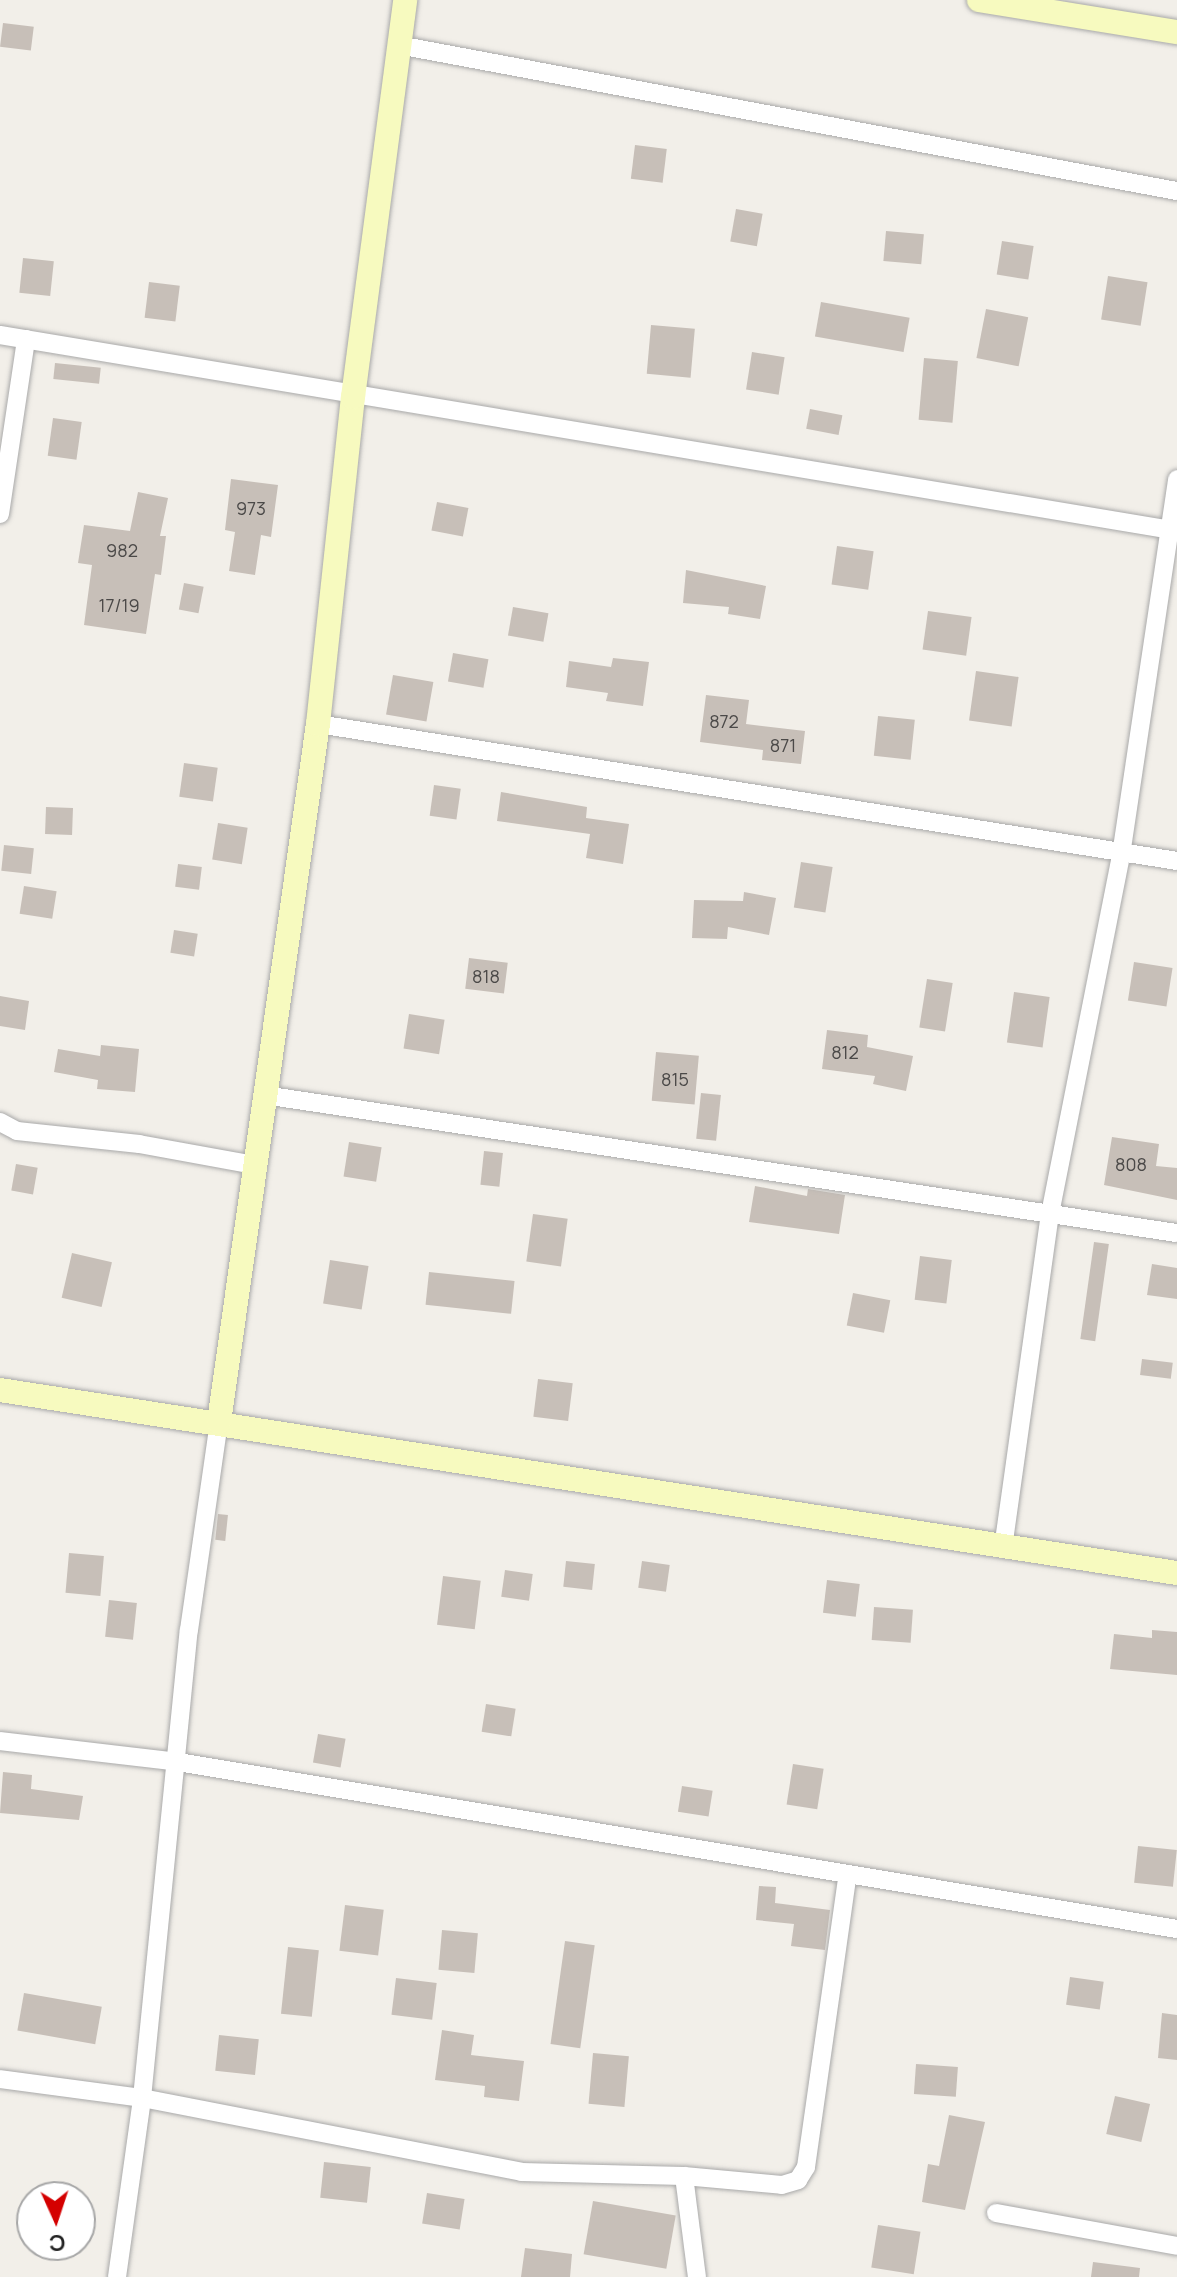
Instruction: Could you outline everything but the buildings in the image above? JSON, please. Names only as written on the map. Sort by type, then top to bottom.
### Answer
[{"type":"street","points":[[117,2277],[142,2098],[189,1630],[318,724],[353,397],[405,0]]},
{"type":"street","points":[[979,0],[1177,32]]},
{"type":"street","points":[[398,45],[1177,191]]},
{"type":"street","points":[[0,335],[353,397],[1173,530]]},
{"type":"street","points":[[0,514],[26,339]]},
{"type":"street","points":[[1003,1548],[1050,1214],[1121,855],[1173,530],[1177,479]]},
{"type":"street","points":[[318,724],[1121,855],[1177,861]]},
{"type":"street","points":[[264,1095],[1177,1233]]},
{"type":"street","points":[[0,1122],[17,1131],[139,1144],[255,1165]]},
{"type":"street","points":[[0,1390],[1177,1573]]},
{"type":"street","points":[[0,1741],[178,1762],[847,1878],[1177,1929]]},
{"type":"street","points":[[0,2079],[142,2098],[521,2172],[684,2176],[782,2185],[798,2180],[806,2167],[847,1878]]},
{"type":"street","points":[[684,2176],[697,2277]]},
{"type":"street","points":[[996,2213],[1177,2246]]}]
